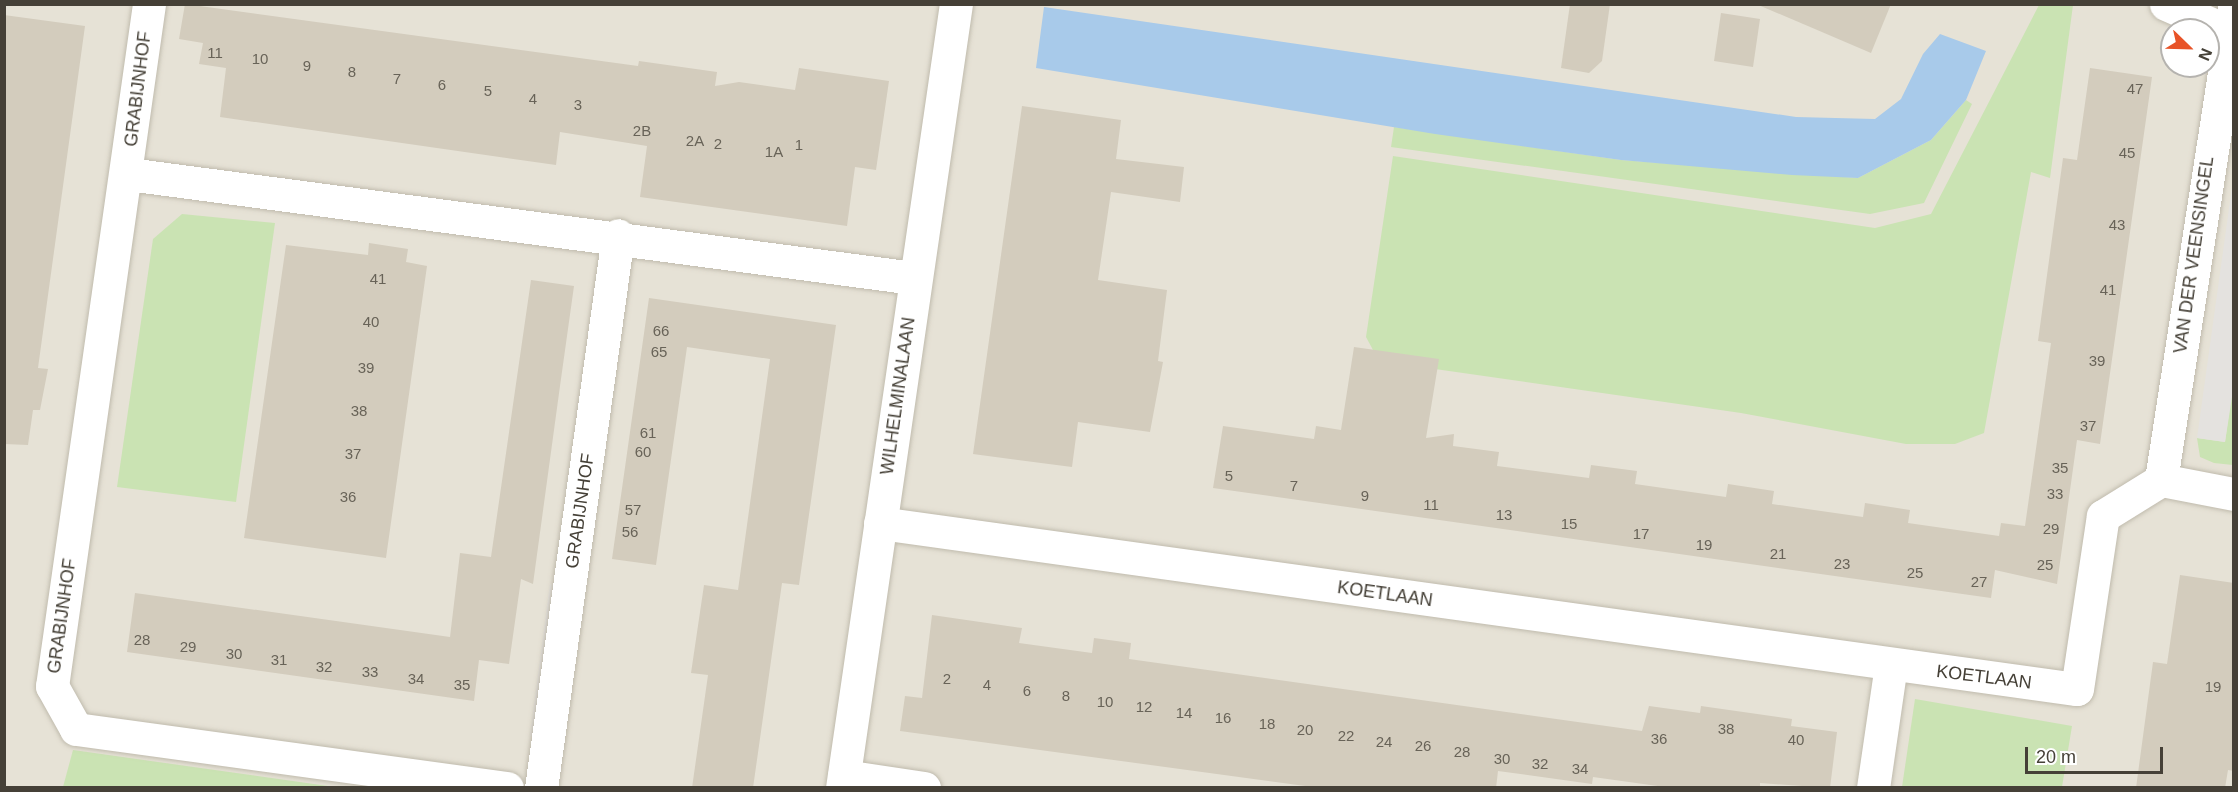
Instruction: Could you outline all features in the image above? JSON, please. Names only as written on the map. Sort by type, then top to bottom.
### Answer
[{"type":"street","name":"GRABIJNHOF","points":[[149,4],[128,174],[52,686],[76,729],[507,788]]},
{"type":"street","name":"WILHELMINALAAN","points":[[843,782],[914,278],[956,4]]},
{"type":"street","name":"VAN DER VEENSINGEL","points":[[2161,480],[2231,23],[2166,4]]},
{"type":"street","points":[[128,174],[618,235],[914,278]]},
{"type":"street","name":"GRABIJNHOF","points":[[541,788],[618,235]]},
{"type":"street","points":[[2161,480],[2234,494]]},
{"type":"street","name":"KOETLAAN","points":[[880,523],[1891,665],[2077,688],[2103,516],[2161,480]]},
{"type":"street","points":[[1873,788],[1891,665]]},
{"type":"street","points":[[843,782],[924,788]]},
{"type":"shaded area","points":[[5,5],[2233,5],[2233,787],[5,787]]},
{"type":"shaded area","points":[[2233,180],[2234,384],[2225,442],[2197,438]]},
{"type":"shaded area","points":[[550,584],[562,586],[542,737],[530,736]]},
{"type":"green space","points":[[2039,5],[2073,5],[2050,178],[2031,172],[1984,433],[1955,444],[1906,444],[1741,413],[1379,361],[1366,337],[1393,156],[1875,228],[1931,214]]},
{"type":"green space","points":[[1966,100],[1972,104],[1924,203],[1870,214],[1391,147],[1394,127],[1621,160],[1858,178],[1931,140]]},
{"type":"green space","points":[[182,214],[275,223],[236,502],[117,487],[153,239]]},
{"type":"green space","points":[[2233,384],[2233,465],[2214,463],[2200,457],[2197,438],[2225,442]]},
{"type":"green space","points":[[1915,699],[2072,726],[2062,787],[1902,787]]},
{"type":"green space","points":[[73,750],[335,787],[63,787]]},
{"type":"water","points":[[1044,7],[1796,117],[1875,119],[1901,99],[1923,54],[1940,34],[1986,51],[1966,100],[1931,140],[1858,178],[1792,175],[1621,160],[1435,134],[1036,68]]},
{"type":"building","points":[[185,4],[638,66],[639,61],[717,72],[715,86],[739,82],[795,90],[799,68],[889,81],[876,170],[855,167],[847,226],[640,197],[647,146],[560,132],[556,165],[220,117],[226,68],[199,64],[203,43],[179,39]]},
{"type":"building","points":[[1570,4],[1610,4],[1602,61],[1589,73],[1561,68]]},
{"type":"building","points":[[1756,4],[1891,4],[1871,53]]},
{"type":"building","points":[[1721,13],[1760,19],[1753,67],[1714,61]]},
{"type":"building","points":[[4,15],[85,26],[38,368],[48,369],[40,410],[33,410],[28,445],[4,444]]},
{"type":"building","points":[[2090,68],[2152,77],[2100,444],[2077,440],[2057,584],[1995,570],[1991,598],[1213,488],[1223,426],[1314,439],[1316,426],[1341,430],[1354,347],[1439,359],[1426,438],[1454,434],[1453,446],[1499,452],[1497,466],[1589,478],[1591,465],[1637,471],[1635,484],[1726,497],[1728,484],[1774,491],[1772,504],[1863,517],[1865,503],[1910,510],[1908,523],[1999,536],[2001,523],[2025,526],[2051,343],[2038,341],[2063,158],[2077,160]]},
{"type":"building","points":[[1022,106],[1121,120],[1116,159],[1184,167],[1180,202],[1111,192],[1098,280],[1167,290],[1158,361],[1163,362],[1150,432],[1078,422],[1072,467],[973,454]]},
{"type":"building","points":[[369,243],[408,249],[406,262],[427,266],[386,558],[244,538],[286,245],[368,255]]},
{"type":"building","points":[[531,280],[574,286],[533,584],[521,579],[509,664],[479,660],[474,701],[127,652],[135,593],[450,637],[460,553],[491,557]]},
{"type":"building","points":[[649,298],[836,325],[799,585],[782,583],[753,788],[692,788],[708,675],[691,673],[704,585],[738,590],[770,359],[687,347],[656,565],[612,559]]},
{"type":"building","points":[[2180,575],[2234,583],[2234,771],[2228,770],[2225,788],[2136,788],[2153,662],[2167,664]]},
{"type":"building","points":[[932,615],[1022,628],[1019,643],[1092,653],[1094,638],[1131,643],[1129,659],[1642,731],[1649,706],[1700,713],[1701,706],[1792,719],[1791,726],[1837,732],[1830,788],[1760,783],[1760,788],[1672,788],[1593,777],[1592,784],[1498,771],[1496,788],[1320,788],[900,731],[905,696],[922,698]]}]
